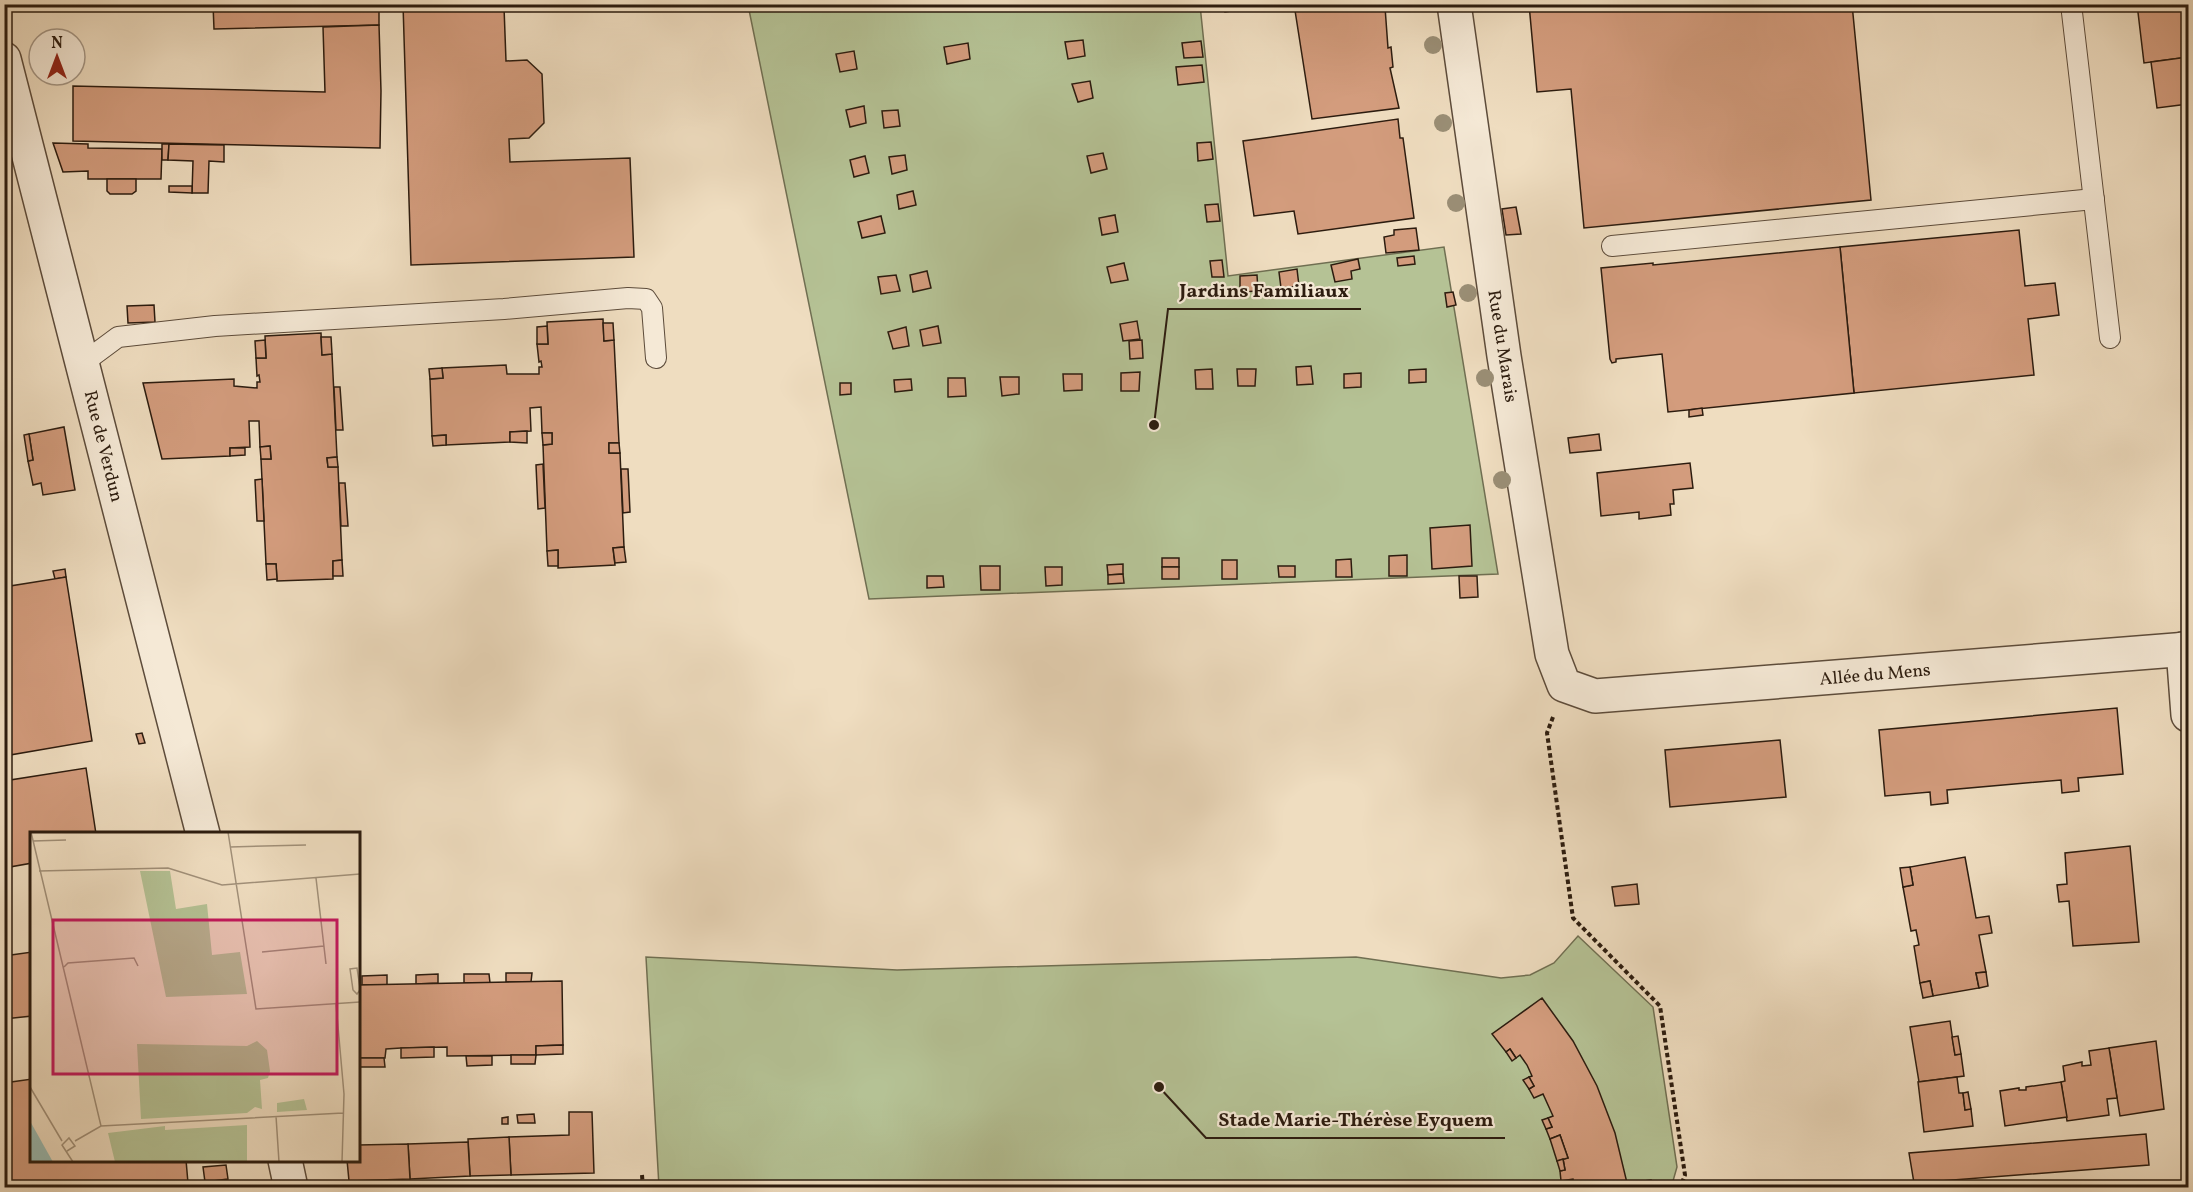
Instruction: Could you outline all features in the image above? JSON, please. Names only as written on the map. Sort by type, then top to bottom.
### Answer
[{"type":"street","name":"Rue du Marais","points":[[1454,4],[1508,378],[1552,654],[1564,685]]},
{"type":"street","name":"Rue de Verdun","points":[[4,59],[202,832]]},
{"type":"street","name":"Allée du Mens","points":[[1564,685],[1595,696],[2186,649]]},
{"type":"street","points":[[2186,649],[2188,715]]},
{"type":"street","points":[[285,1162],[291,1188]]},
{"type":"lane","points":[[2071,4],[2110,338]]},
{"type":"lane","points":[[1612,246],[2094,199]]},
{"type":"lane","points":[[83,366],[91,357],[118,337],[215,326],[504,309],[628,298],[646,299],[652,308],[656,358]]},
{"type":"path","points":[[1564,685],[1547,733],[1573,918],[1660,1006],[1685,1175],[1680,1188]]},
{"type":"path","points":[[642,1175],[643,1188]]},
{"type":"green space","points":[[748,5],[1200,5],[1228,276],[1444,247],[1498,574],[869,599]]},
{"type":"green space","points":[[1578,936],[1653,1007],[1677,1167],[1671,1188],[659,1187],[646,957],[897,970],[1356,957],[1501,978],[1530,975],[1554,963]]},
{"type":"building","points":[[213,4],[379,4],[379,25],[214,29]]},
{"type":"building","points":[[403,4],[527,4],[525,7],[504,7],[506,61],[527,60],[542,74],[544,123],[529,138],[509,139],[510,162],[630,158],[634,257],[411,265]]},
{"type":"building","points":[[1224,4],[1278,4],[1225,12]]},
{"type":"building","points":[[1294,4],[1381,4],[1382,8],[1385,7],[1388,48],[1391,47],[1393,67],[1390,68],[1399,108],[1312,119]]},
{"type":"building","points":[[1529,4],[1852,4],[1871,200],[1584,228],[1571,89],[1537,92]]},
{"type":"building","points":[[2137,4],[2188,4],[2188,57],[2144,63]]},
{"type":"building","points":[[379,25],[380,148],[73,141],[73,87],[325,92],[323,27]]},
{"type":"building","points":[[1083,40],[1085,56],[1068,59],[1065,42]]},
{"type":"building","points":[[1201,41],[1203,57],[1184,58],[1182,43]]},
{"type":"building","points":[[968,43],[970,59],[947,64],[944,47]]},
{"type":"building","points":[[854,51],[857,69],[840,72],[836,54]]},
{"type":"building","points":[[2188,57],[2188,104],[2157,108],[2151,62]]},
{"type":"building","points":[[1202,65],[1204,82],[1178,85],[1176,67]]},
{"type":"building","points":[[1090,81],[1093,98],[1078,102],[1072,84]]},
{"type":"building","points":[[864,106],[866,123],[850,127],[846,110]]},
{"type":"building","points":[[898,110],[900,126],[884,128],[882,111]]},
{"type":"building","points":[[1398,119],[1400,138],[1403,138],[1414,218],[1298,234],[1294,211],[1254,216],[1243,141]]},
{"type":"building","points":[[1211,142],[1213,159],[1198,161],[1197,143]]},
{"type":"building","points":[[53,143],[88,144],[88,148],[162,149],[161,179],[88,179],[88,171],[63,172]]},
{"type":"building","points":[[162,144],[169,144],[168,160],[162,160]]},
{"type":"building","points":[[169,144],[224,145],[224,162],[209,161],[208,193],[192,193],[193,161],[168,160]]},
{"type":"building","points":[[1103,153],[1107,169],[1091,173],[1087,156]]},
{"type":"building","points":[[905,155],[907,170],[892,174],[889,157]]},
{"type":"building","points":[[865,156],[869,173],[854,177],[850,160]]},
{"type":"building","points":[[107,179],[136,179],[136,191],[132,194],[110,194],[107,191]]},
{"type":"building","points":[[169,186],[192,186],[192,193],[169,192]]},
{"type":"building","points":[[913,191],[916,205],[899,209],[897,195]]},
{"type":"building","points":[[1218,204],[1220,221],[1207,222],[1205,205]]},
{"type":"building","points":[[1516,207],[1521,234],[1506,235],[1502,209]]},
{"type":"building","points":[[1115,215],[1118,232],[1102,235],[1099,218]]},
{"type":"building","points":[[881,216],[885,233],[862,238],[858,222]]},
{"type":"building","points":[[1416,228],[1419,250],[1386,253],[1384,237],[1394,235],[1394,230]]},
{"type":"building","points":[[2019,230],[2025,286],[2055,283],[2059,315],[2028,319],[2034,375],[1854,393],[1840,247]]},
{"type":"building","points":[[1840,247],[1854,393],[1668,412],[1662,354],[1616,359],[1616,362],[1612,363],[1610,359],[1601,268]]},
{"type":"building","points":[[1414,256],[1415,264],[1398,266],[1397,258]]},
{"type":"building","points":[[1358,259],[1360,269],[1351,271],[1352,279],[1335,282],[1331,265]]},
{"type":"building","points":[[1222,260],[1224,277],[1212,277],[1210,261]]},
{"type":"building","points":[[1124,263],[1128,280],[1111,283],[1107,267]]},
{"type":"building","points":[[1297,269],[1299,286],[1281,288],[1279,272]]},
{"type":"building","points":[[927,271],[931,288],[913,292],[910,275]]},
{"type":"building","points":[[896,275],[900,291],[881,294],[878,277]]},
{"type":"building","points":[[1257,275],[1258,291],[1240,292],[1240,276]]},
{"type":"building","points":[[1453,292],[1456,305],[1447,307],[1445,293]]},
{"type":"building","points":[[154,305],[155,322],[128,323],[127,306]]},
{"type":"building","points":[[603,319],[604,341],[614,340],[619,443],[609,443],[609,453],[620,453],[624,547],[613,548],[615,565],[558,568],[558,550],[547,551],[543,445],[552,444],[552,433],[542,433],[541,407],[530,408],[531,431],[510,432],[510,442],[446,445],[446,435],[432,436],[430,379],[443,378],[442,368],[506,365],[507,374],[539,374],[539,367],[542,367],[541,361],[539,362],[537,344],[548,344],[547,322]]},
{"type":"building","points":[[1137,321],[1140,339],[1123,341],[1120,324]]},
{"type":"building","points":[[603,323],[613,323],[614,340],[604,341]]},
{"type":"building","points":[[547,326],[548,344],[537,344],[537,327]]},
{"type":"building","points":[[938,326],[941,343],[923,346],[920,330]]},
{"type":"building","points":[[906,327],[909,346],[893,349],[888,332]]},
{"type":"building","points":[[321,333],[322,355],[332,354],[337,457],[327,458],[328,467],[338,467],[342,560],[333,561],[333,579],[277,581],[276,564],[266,564],[261,459],[271,459],[270,446],[260,447],[259,421],[249,421],[250,447],[230,448],[230,456],[162,459],[143,383],[234,379],[234,386],[257,388],[257,382],[260,382],[259,375],[257,376],[256,358],[266,358],[265,336]]},
{"type":"building","points":[[321,337],[331,337],[332,354],[322,355]]},
{"type":"building","points":[[265,340],[266,358],[256,358],[255,341]]},
{"type":"building","points":[[1142,340],[1143,358],[1130,359],[1129,341]]},
{"type":"building","points":[[1311,366],[1313,384],[1297,385],[1296,367]]},
{"type":"building","points":[[442,368],[443,378],[430,379],[429,369]]},
{"type":"building","points":[[1212,369],[1213,389],[1196,389],[1195,370]]},
{"type":"building","points":[[1237,369],[1256,369],[1255,386],[1238,386]]},
{"type":"building","points":[[1426,369],[1426,382],[1409,383],[1409,370]]},
{"type":"building","points":[[1140,372],[1139,391],[1121,391],[1121,373]]},
{"type":"building","points":[[1361,373],[1361,387],[1344,388],[1344,374]]},
{"type":"building","points":[[1063,374],[1082,374],[1082,390],[1064,391]]},
{"type":"building","points":[[1000,377],[1019,377],[1019,394],[1002,396]]},
{"type":"building","points":[[948,378],[965,378],[966,396],[948,397]]},
{"type":"building","points":[[911,379],[912,390],[895,392],[894,380]]},
{"type":"building","points":[[840,383],[851,383],[851,394],[840,395]]},
{"type":"building","points":[[334,387],[340,387],[343,430],[336,430]]},
{"type":"building","points":[[1702,408],[1703,415],[1689,417],[1689,410]]},
{"type":"building","points":[[64,427],[75,490],[43,495],[41,483],[33,485],[28,461],[33,460],[29,434]]},
{"type":"building","points":[[527,431],[527,443],[510,442],[510,432]]},
{"type":"building","points":[[542,433],[552,433],[552,444],[543,445]]},
{"type":"building","points":[[29,434],[33,460],[28,461],[24,435]]},
{"type":"building","points":[[1599,434],[1601,450],[1570,453],[1568,438]]},
{"type":"building","points":[[446,435],[446,445],[433,446],[432,436]]},
{"type":"building","points":[[609,443],[619,443],[620,453],[609,453]]},
{"type":"building","points":[[270,446],[271,459],[261,459],[260,447]]},
{"type":"building","points":[[230,448],[245,448],[245,455],[230,456]]},
{"type":"building","points":[[337,457],[338,467],[328,467],[327,458]]},
{"type":"building","points":[[1690,463],[1693,488],[1673,490],[1674,504],[1670,504],[1671,515],[1639,519],[1639,512],[1601,516],[1597,473]]},
{"type":"building","points":[[543,464],[545,508],[538,509],[536,465]]},
{"type":"building","points":[[621,469],[628,469],[630,512],[623,513]]},
{"type":"building","points":[[262,479],[264,521],[257,521],[255,480]]},
{"type":"building","points":[[339,483],[345,483],[348,526],[341,526]]},
{"type":"building","points":[[1470,525],[1472,566],[1432,569],[1430,528]]},
{"type":"building","points":[[624,547],[626,562],[615,563],[613,548]]},
{"type":"building","points":[[558,550],[558,566],[548,566],[547,551]]},
{"type":"building","points":[[1407,555],[1407,576],[1389,576],[1389,556]]},
{"type":"building","points":[[1162,558],[1179,558],[1179,567],[1162,567]]},
{"type":"building","points":[[1351,559],[1352,577],[1336,577],[1336,560]]},
{"type":"building","points":[[342,560],[343,576],[333,576],[333,561]]},
{"type":"building","points":[[1222,560],[1237,560],[1237,579],[1222,579]]},
{"type":"building","points":[[266,564],[276,564],[277,579],[267,580]]},
{"type":"building","points":[[1123,564],[1123,574],[1108,575],[1107,565]]},
{"type":"building","points":[[980,566],[1000,566],[1000,590],[981,590]]},
{"type":"building","points":[[1278,566],[1295,566],[1295,577],[1279,577]]},
{"type":"building","points":[[1045,567],[1062,567],[1062,585],[1046,586]]},
{"type":"building","points":[[1162,567],[1179,567],[1179,579],[1162,579]]},
{"type":"building","points":[[65,569],[66,577],[55,579],[53,571]]},
{"type":"building","points":[[1123,574],[1124,583],[1108,584],[1108,575]]},
{"type":"building","points":[[927,576],[943,576],[944,587],[927,588]]},
{"type":"building","points":[[1459,576],[1477,576],[1478,597],[1460,598]]},
{"type":"building","points":[[66,577],[92,741],[4,756],[4,587]]},
{"type":"building","points":[[2117,708],[2123,774],[2078,778],[2079,791],[2062,793],[2061,780],[1947,790],[1948,803],[1931,805],[1930,792],[1885,796],[1879,730]]},
{"type":"building","points":[[142,733],[145,743],[139,744],[136,734]]},
{"type":"building","points":[[1780,740],[1786,797],[1670,807],[1665,750]]},
{"type":"building","points":[[86,768],[96,832],[30,832],[30,863],[4,868],[4,781]]},
{"type":"building","points":[[2130,846],[2139,942],[2073,946],[2069,901],[2059,902],[2057,885],[2067,884],[2065,853]]},
{"type":"building","points":[[1965,857],[1976,918],[1989,916],[1992,933],[1979,935],[1986,972],[1976,973],[1979,988],[1933,996],[1930,981],[1920,983],[1914,946],[1919,945],[1916,930],[1911,931],[1903,887],[1913,885],[1910,867]]},
{"type":"building","points":[[1910,867],[1913,885],[1903,887],[1900,868]]},
{"type":"building","points":[[1637,884],[1639,904],[1615,906],[1612,887]]},
{"type":"building","points":[[30,952],[30,1016],[4,1019],[4,956]]},
{"type":"building","points":[[1986,972],[1988,986],[1979,988],[1976,973]]},
{"type":"building","points":[[506,973],[532,973],[531,982],[506,982]]},
{"type":"building","points":[[438,974],[438,983],[416,984],[416,975]]},
{"type":"building","points":[[464,974],[489,974],[490,983],[464,983]]},
{"type":"building","points":[[387,975],[387,985],[362,985],[362,976]]},
{"type":"building","points":[[562,981],[563,1045],[536,1046],[536,1055],[447,1056],[447,1047],[386,1049],[385,1058],[360,1058],[360,985]]},
{"type":"building","points":[[1930,981],[1933,996],[1923,998],[1920,983]]},
{"type":"building","points":[[1542,998],[1573,1041],[1597,1086],[1615,1133],[1627,1183],[1651,1180],[1652,1188],[1575,1188],[1573,1179],[1561,1181],[1560,1171],[1565,1170],[1563,1159],[1568,1158],[1560,1135],[1550,1139],[1546,1129],[1552,1127],[1548,1118],[1553,1116],[1543,1094],[1534,1098],[1529,1089],[1534,1086],[1529,1077],[1532,1076],[1527,1065],[1520,1055],[1516,1058],[1510,1049],[1506,1052],[1492,1034]]},
{"type":"building","points":[[1950,1021],[1955,1055],[1961,1054],[1964,1076],[1919,1082],[1910,1027]]},
{"type":"building","points":[[1958,1036],[1961,1054],[1955,1055],[1952,1037]]},
{"type":"building","points":[[2156,1041],[2164,1109],[2120,1116],[2109,1048]]},
{"type":"building","points":[[563,1045],[563,1054],[536,1055],[536,1046]]},
{"type":"building","points":[[434,1047],[434,1057],[401,1058],[401,1048]]},
{"type":"building","points":[[2109,1048],[2117,1098],[2107,1099],[2109,1115],[2067,1121],[2061,1082],[2065,1081],[2063,1066],[2082,1062],[2082,1066],[2091,1065],[2089,1051]]},
{"type":"building","points":[[1510,1049],[1516,1058],[1512,1061],[1506,1052]]},
{"type":"building","points":[[511,1055],[536,1055],[535,1064],[511,1064]]},
{"type":"building","points":[[466,1056],[492,1056],[492,1065],[467,1066]]},
{"type":"building","points":[[360,1058],[384,1058],[385,1067],[360,1067]]},
{"type":"building","points":[[1529,1077],[1534,1086],[1529,1089],[1523,1080]]},
{"type":"building","points":[[1957,1077],[1959,1093],[1963,1093],[1965,1110],[1971,1109],[1973,1126],[1924,1132],[1918,1082]]},
{"type":"building","points":[[30,1079],[30,1162],[186,1162],[188,1183],[153,1188],[4,1188],[4,1083]]},
{"type":"building","points":[[2061,1082],[2067,1117],[2005,1126],[2000,1091],[2019,1088],[2019,1090],[2026,1090],[2026,1087]]},
{"type":"building","points":[[1968,1092],[1971,1109],[1965,1110],[1963,1093]]},
{"type":"building","points":[[569,1112],[592,1112],[594,1173],[511,1175],[509,1137],[569,1135]]},
{"type":"building","points":[[534,1114],[535,1123],[518,1123],[517,1115]]},
{"type":"building","points":[[508,1117],[508,1124],[502,1124],[502,1118]]},
{"type":"building","points":[[1548,1118],[1552,1127],[1546,1129],[1542,1120]]},
{"type":"building","points":[[2146,1134],[2149,1165],[1914,1183],[1909,1153]]},
{"type":"building","points":[[1560,1135],[1568,1158],[1557,1161],[1550,1139]]},
{"type":"building","points":[[509,1137],[511,1175],[470,1176],[468,1139]]},
{"type":"building","points":[[468,1142],[470,1176],[410,1179],[408,1144]]},
{"type":"building","points":[[408,1144],[410,1179],[349,1181],[347,1162],[360,1162],[360,1145]]},
{"type":"building","points":[[1563,1159],[1565,1170],[1560,1171],[1557,1161]]},
{"type":"building","points":[[226,1165],[228,1179],[205,1182],[203,1167]]},
{"type":"building","points":[[1802,1182],[1803,1188],[1788,1188],[1787,1184]]},
{"type":"building","points":[[181,1184],[181,1188],[153,1188]]},
{"type":"place","name":"Jardins Familiaux","points":[[1154,425]]},
{"type":"place","name":"Stade Marie-Thérèse Eyquem","points":[[1159,1087]]}]
